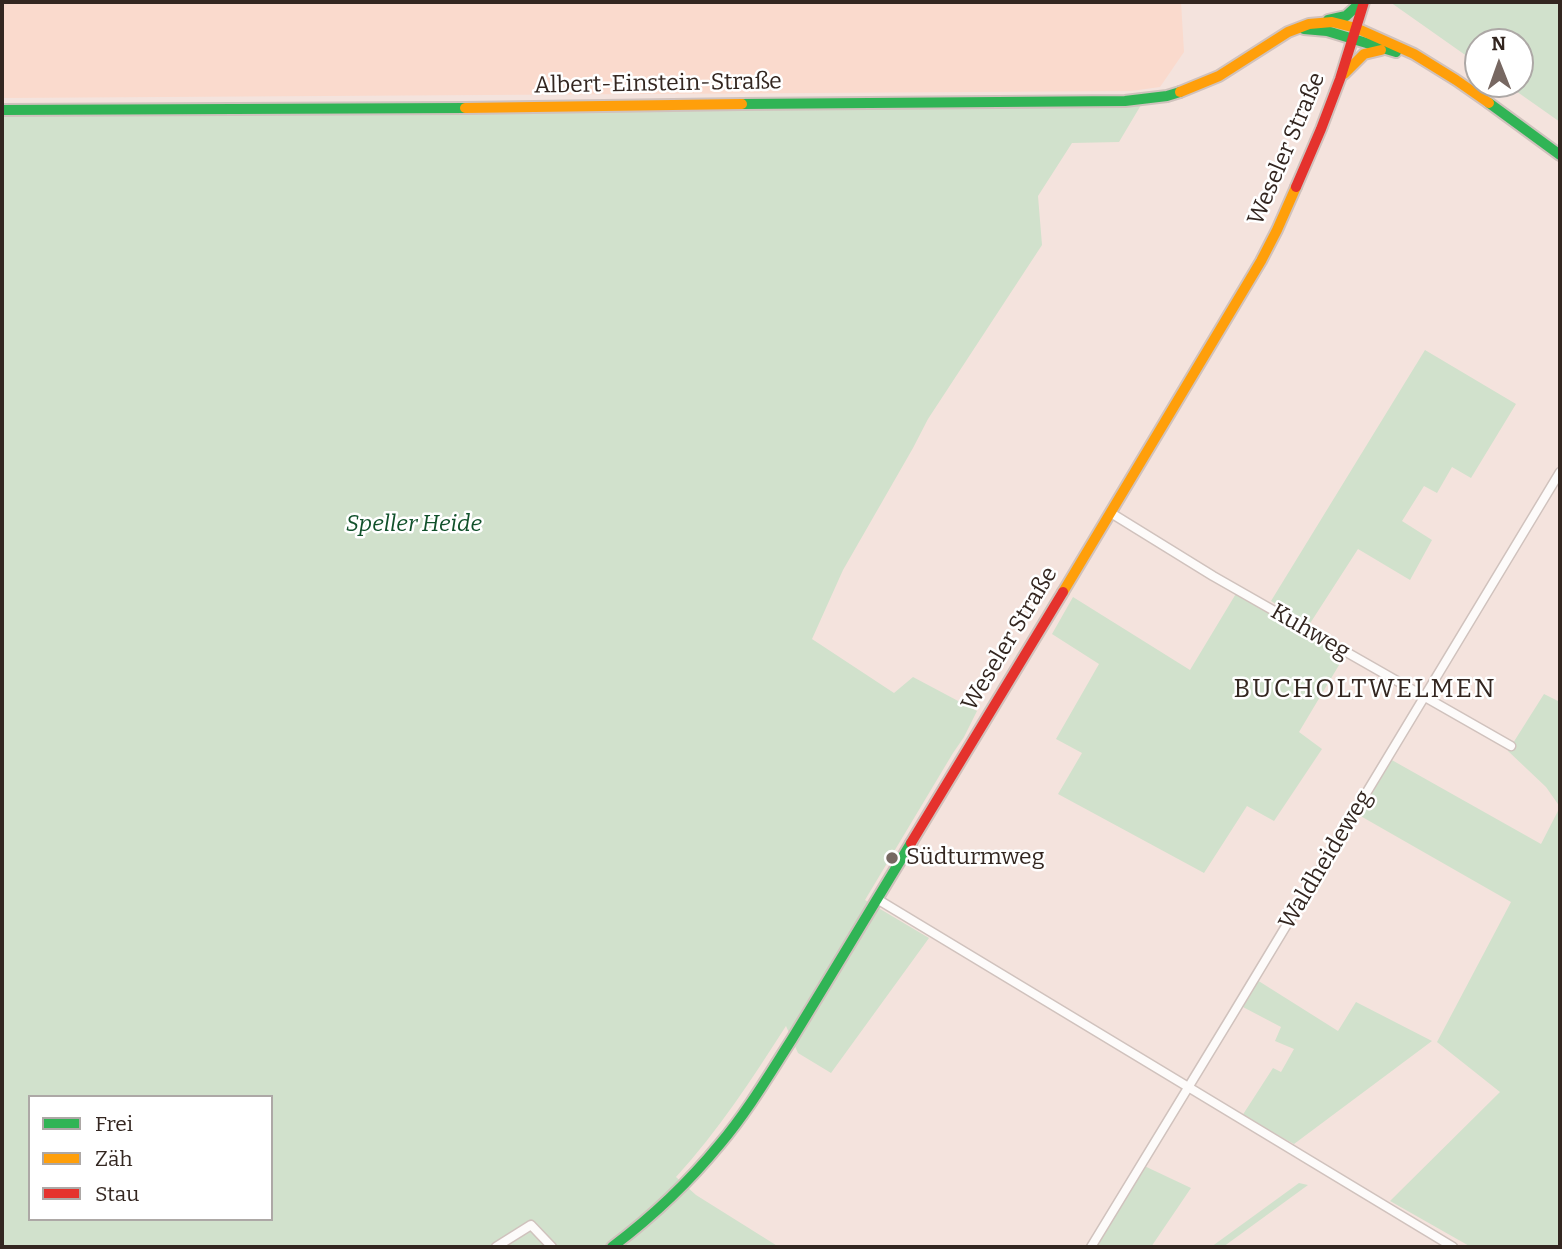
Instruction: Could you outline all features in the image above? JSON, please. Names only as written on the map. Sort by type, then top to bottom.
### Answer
[{"type":"main road","points":[[1318,22],[1346,16],[1363,2]]},
{"type":"main road","name":"Weseler Straße","points":[[612,1247],[683,1187],[722,1142],[776,1063],[1111,513],[1261,261],[1306,166],[1339,79],[1363,2]]},
{"type":"main road","name":"Albert-Einstein-Straße","points":[[2,110],[1125,101],[1167,96],[1189,89],[1241,64],[1277,38],[1318,22],[1332,22],[1354,33]]},
{"type":"main road","points":[[1298,29],[1354,33],[1414,54],[1560,155]]},
{"type":"main road","points":[[1354,33],[1390,50],[1435,66]]},
{"type":"main road","points":[[1339,79],[1361,55],[1374,50],[1390,50]]},
{"type":"street","name":"Waldheideweg","points":[[1091,1247],[1560,472]]},
{"type":"street","name":"Kuhweg","points":[[1111,513],[1213,576],[1510,747]]},
{"type":"street","points":[[877,899],[1453,1247]]},
{"type":"street","points":[[496,1247],[531,1225],[552,1247]]},
{"type":"shaded area","points":[[2,2],[1181,2],[1184,52],[1160,87],[1131,91],[2,98]]},
{"type":"green space","points":[[1390,2],[1560,2],[1560,122],[1526,98],[1534,98],[1534,28],[1464,28],[1464,54]]},
{"type":"green space","name":"Speller Heide","points":[[1141,105],[1119,142],[1072,143],[1038,196],[1042,245],[928,419],[843,570],[812,639],[894,693],[913,677],[977,711],[865,900],[929,938],[831,1073],[798,1053],[786,1026],[720,1123],[676,1177],[696,1195],[779,1247],[2,1247],[2,116]]},
{"type":"green space","points":[[1425,350],[1516,404],[1471,478],[1452,467],[1437,493],[1424,486],[1402,521],[1432,540],[1410,580],[1358,549],[1309,625],[1271,601]]},
{"type":"green space","points":[[1237,592],[1345,655],[1299,732],[1322,749],[1274,821],[1247,806],[1204,873],[1058,794],[1082,753],[1056,739],[1099,664],[1052,634],[1073,597],[1190,670]]},
{"type":"green space","points":[[1544,694],[1560,702],[1560,807],[1546,787],[1508,751]]},
{"type":"green space","points":[[1390,759],[1541,844],[1560,807],[1560,1247],[1471,1247],[1390,1201],[1500,1092],[1437,1042],[1511,902],[1357,814]]},
{"type":"green space","points":[[1257,980],[1338,1031],[1356,1002],[1432,1041],[1294,1144],[1242,1116],[1273,1068],[1281,1072],[1294,1049],[1275,1041],[1281,1027],[1241,1006]]},
{"type":"green space","points":[[1138,1163],[1191,1188],[1151,1247],[1089,1247]]},
{"type":"green space","points":[[1299,1183],[1308,1185],[1223,1247],[1211,1247]]},
{"type":"traffic: fast","points":[[1328,20],[1346,16],[1361,2]]},
{"type":"traffic: fast","points":[[1304,29],[1327,31],[1396,52]]},
{"type":"traffic: fast","points":[[742,104],[1125,101],[1180,92]]},
{"type":"traffic: fast","points":[[1489,103],[1560,155]]},
{"type":"traffic: fast","points":[[2,110],[465,108]]},
{"type":"traffic: fast","points":[[612,1247],[682,1186],[739,1119],[792,1039],[911,843]]},
{"type":"traffic: slow","points":[[1180,92],[1219,76],[1288,32],[1309,24],[1332,22],[1356,28],[1414,54],[1489,103]]},
{"type":"traffic: slow","points":[[1344,74],[1364,54],[1381,50]]},
{"type":"traffic: slow","points":[[465,108],[742,104]]},
{"type":"traffic: slow","points":[[1063,592],[1261,261],[1296,187]]},
{"type":"traffic: jam","points":[[1296,187],[1340,79],[1364,2]]},
{"type":"traffic: jam","points":[[911,843],[1063,592]]},
{"type":"place","name":"Südturmweg","points":[[892,858]]},
{"type":"district","name":"BUCHOLTWELMEN","points":[[1365,690]]}]
